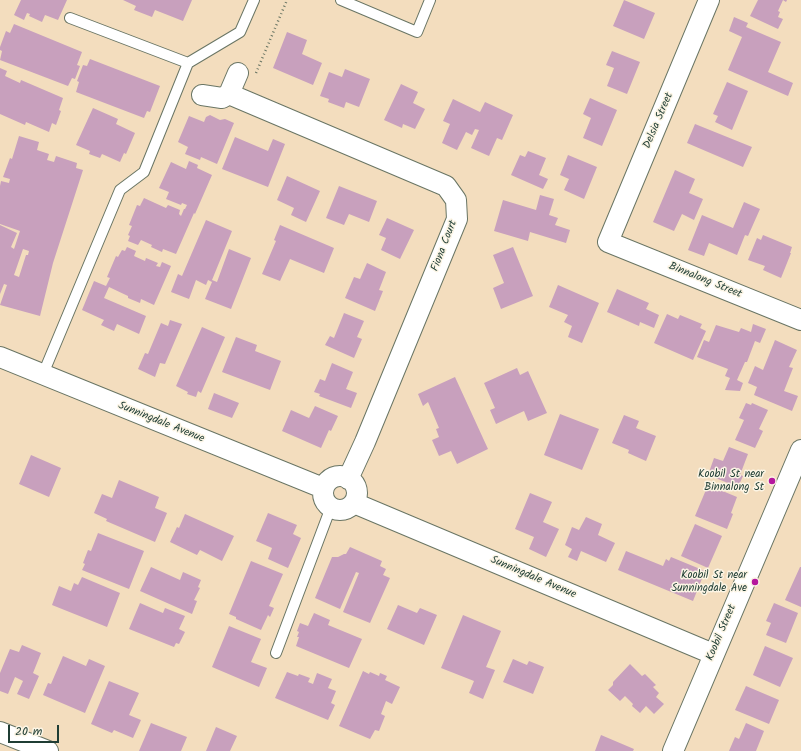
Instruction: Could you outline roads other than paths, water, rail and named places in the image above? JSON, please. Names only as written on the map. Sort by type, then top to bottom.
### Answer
[{"type":"street","name":"Delsia Street","points":[[608,242],[709,0]]},
{"type":"street","points":[[237,97],[238,73]]},
{"type":"street","name":"Fiona Court","points":[[202,95],[222,98],[237,97],[446,186],[456,200],[457,219],[365,442],[348,478]]},
{"type":"street","name":"Binnalong Street","points":[[608,242],[801,320]]},
{"type":"street","name":"Sunningdale Avenue","points":[[0,357],[324,488]]},
{"type":"street","name":"Koobil Street","points":[[673,751],[801,450]]},
{"type":"street","points":[[339,476],[348,478],[352,481],[356,488],[357,496],[354,503],[349,507],[337,510],[331,508],[324,499],[324,488],[327,482],[332,478],[339,476]]},
{"type":"street","name":"Sunningdale Avenue","points":[[354,503],[713,654]]},
{"type":"street","points":[[0,732],[48,751]]},
{"type":"lane","points":[[43,374],[120,190],[144,172],[188,63],[240,32],[254,0]]},
{"type":"lane","points":[[341,0],[417,32],[430,0]]},
{"type":"lane","points":[[70,18],[188,63]]},
{"type":"lane","points":[[276,653],[331,508]]},
{"type":"place","name":"Koobil St near Binnalong St","points":[[772,481]]},
{"type":"place","name":"Koobil St near Sunningdale Ave","points":[[755,582]]}]
